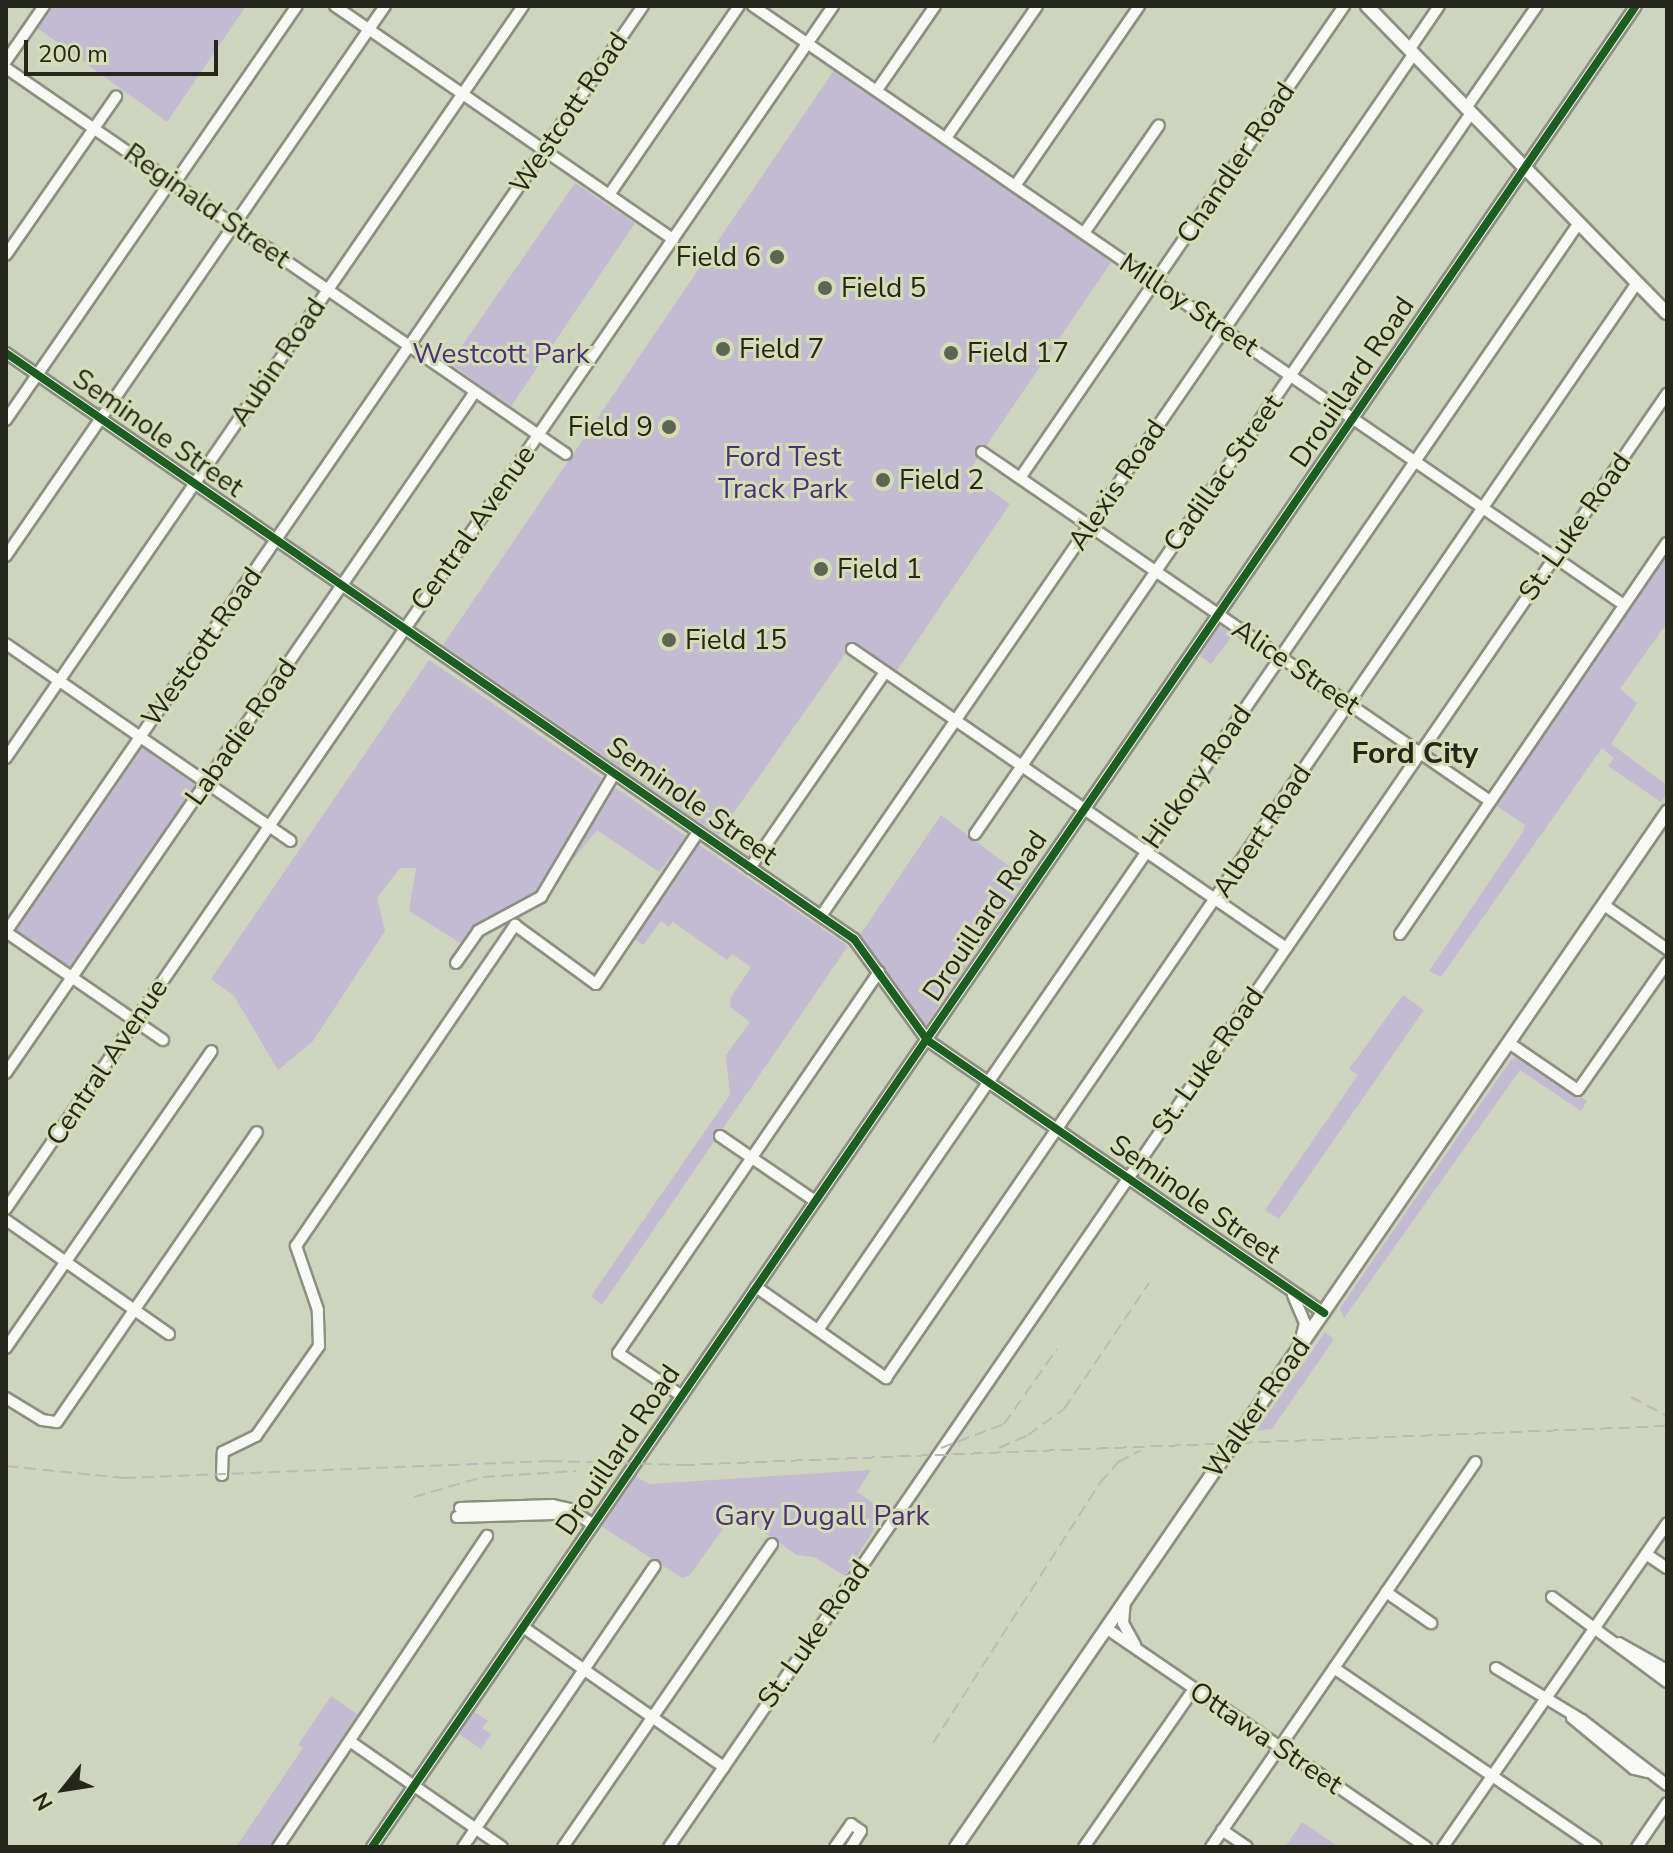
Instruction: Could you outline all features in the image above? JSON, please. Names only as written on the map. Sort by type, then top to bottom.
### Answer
[{"type":"main road","points":[[1367,6],[1667,313]]},
{"type":"main road","name":"Walker Road","points":[[956,1847],[1667,812]]},
{"type":"street","points":[[6,61],[44,6]]},
{"type":"street","points":[[6,420],[297,6]]},
{"type":"street","points":[[335,6],[673,239]]},
{"type":"street","points":[[6,556],[385,6]]},
{"type":"street","name":"Aubin Road","points":[[6,758],[523,6]]},
{"type":"street","name":"Westcott Road","points":[[6,932],[643,6]]},
{"type":"street","points":[[609,195],[739,6]]},
{"type":"street","name":"Milloy Street","points":[[753,6],[1624,605]]},
{"type":"street","name":"Central Avenue","points":[[6,1209],[833,6]]},
{"type":"street","points":[[877,90],[935,6]]},
{"type":"street","points":[[946,138],[1037,6]]},
{"type":"street","points":[[1015,186],[1139,6]]},
{"type":"street","name":"Chandler Road","points":[[1020,478],[1344,6]]},
{"type":"street","name":"Alexis Road","points":[[821,916],[1224,329],[1439,6]]},
{"type":"street","name":"Cadillac Street","points":[[975,834],[1291,375],[1537,6]]},
{"type":"street","name":"Drouillard Road","points":[[372,1847],[1636,6]]},
{"type":"street","name":"Reginald Street","points":[[6,68],[566,454]]},
{"type":"street","points":[[6,255],[116,97]]},
{"type":"street","points":[[1084,233],[1159,125]]},
{"type":"street","name":"Hickory Road","points":[[818,1330],[1578,224]]},
{"type":"street","name":"Albert Road","points":[[818,1330],[886,1378],[1637,283]]},
{"type":"street","name":"Seminole Street","points":[[6,353],[854,939],[927,1040],[1324,1313]]},
{"type":"street","name":"Labadie Road","points":[[6,1073],[475,392]]},
{"type":"street","name":"St. Luke Road","points":[[669,1847],[1667,394]]},
{"type":"street","name":"Alice Street","points":[[982,452],[1490,801]]},
{"type":"street","points":[[1400,934],[1667,543]]},
{"type":"street","points":[[6,644],[291,841]]},
{"type":"street","points":[[852,649],[1286,948]]},
{"type":"street","points":[[750,868],[885,672]]},
{"type":"street","points":[[456,963],[478,931],[541,897],[614,774]]},
{"type":"street","points":[[222,1475],[223,1452],[256,1436],[319,1346],[318,1310],[296,1246],[515,925],[590,980],[620,937],[632,931],[698,832]]},
{"type":"street","points":[[1604,905],[1667,949]]},
{"type":"street","points":[[6,932],[163,1040]]},
{"type":"street","points":[[1509,1043],[1578,1090],[1667,963]]},
{"type":"street","points":[[682,1396],[618,1353],[879,972]]},
{"type":"street","points":[[6,1348],[212,1051]]},
{"type":"street","points":[[6,1398],[57,1422],[257,1132]]},
{"type":"street","points":[[720,1136],[815,1201]]},
{"type":"street","points":[[6,1220],[169,1334]]},
{"type":"street","points":[[756,1287],[818,1330]]},
{"type":"street","points":[[1289,1290],[1305,1323],[1298,1349]]},
{"type":"street","points":[[1211,1847],[1476,1462]]},
{"type":"street","points":[[458,1512],[553,1514],[563,1509],[593,1525]]},
{"type":"street","points":[[1443,1847],[1667,1523]]},
{"type":"street","points":[[278,1847],[487,1536]]},
{"type":"street","points":[[563,1847],[772,1544]]},
{"type":"street","points":[[1646,1554],[1667,1568]]},
{"type":"street","points":[[463,1847],[655,1566]]},
{"type":"street","points":[[1386,1592],[1431,1623]]},
{"type":"street","points":[[1552,1597],[1619,1643],[1667,1670]]},
{"type":"street","points":[[1125,1600],[1123,1623],[1138,1650]]},
{"type":"street","points":[[523,1627],[724,1767]]},
{"type":"street","name":"Ottawa Street","points":[[1106,1628],[1426,1847]]},
{"type":"street","points":[[1619,1643],[1667,1682]]},
{"type":"street","points":[[1334,1668],[1596,1847]]},
{"type":"street","points":[[1496,1668],[1572,1718],[1634,1769],[1647,1772],[1667,1785]]},
{"type":"street","points":[[1084,1847],[1194,1689]]},
{"type":"street","points":[[351,1742],[502,1847]]},
{"type":"street","points":[[1637,1847],[1667,1803]]},
{"type":"street","points":[[835,1847],[851,1824],[861,1831],[851,1847]]},
{"type":"street","points":[[1222,1830],[1247,1847]]},
{"type":"green space","points":[[47,6],[246,6],[167,122],[33,25]]},
{"type":"green space","name":"Ford Test Track Park","points":[[837,66],[1114,258],[967,474],[1010,504],[896,672],[853,643],[718,835],[443,645]]},
{"type":"green space","name":"Westcott Park","points":[[575,183],[635,223],[510,408],[450,363]]},
{"type":"green space","points":[[1667,553],[1667,623],[1620,689],[1637,703],[1611,744],[1667,785],[1667,794],[1661,802],[1608,766],[1614,758],[1602,748],[1441,977],[1429,971],[1523,832],[1525,825],[1495,805]]},
{"type":"green space","points":[[1220,626],[1233,635],[1211,664],[1200,656]]},
{"type":"green space","points":[[429,660],[602,778],[544,885],[464,945],[409,911],[416,868],[400,868],[377,898],[385,931],[313,1041],[278,1070],[234,996],[211,979]]},
{"type":"green space","points":[[144,746],[197,782],[71,967],[15,932]]},
{"type":"green space","points":[[613,786],[687,837],[659,872],[597,830],[570,863]]},
{"type":"green space","points":[[941,815],[1026,879],[926,1025],[860,935]]},
{"type":"green space","points":[[698,844],[848,946],[602,1305],[591,1296],[730,1095],[726,1055],[750,1022],[730,1007],[731,997],[751,967],[732,954],[727,960],[673,922],[669,927],[661,921],[643,945],[633,938]]},
{"type":"green space","points":[[1403,995],[1424,1010],[1279,1219],[1265,1210],[1358,1075],[1349,1069]]},
{"type":"green space","points":[[1519,1056],[1587,1101],[1581,1111],[1520,1070],[1344,1318],[1340,1308],[1511,1060]]},
{"type":"green space","points":[[1325,1332],[1334,1339],[1272,1429],[1256,1431]]},
{"type":"green space","name":"Gary Dugall Park","points":[[871,1470],[857,1492],[885,1511],[845,1576],[814,1557],[797,1555],[735,1512],[690,1575],[682,1578],[601,1526],[635,1476],[649,1484]]},
{"type":"green space","points":[[331,1696],[360,1716],[270,1847],[236,1847],[303,1748],[298,1745]]},
{"type":"green space","points":[[474,1712],[488,1721],[482,1728],[491,1734],[481,1749],[459,1734]]},
{"type":"green space","points":[[1302,1822],[1339,1847],[1285,1847]]},
{"type":"railway","points":[[999,1448],[1028,1435],[1064,1409],[1149,1283]]},
{"type":"railway","points":[[941,1448],[1004,1424],[1057,1349]]},
{"type":"railway","points":[[1631,1397],[1667,1416]]},
{"type":"railway","points":[[6,1466],[124,1478],[550,1461],[683,1465],[1667,1426]]},
{"type":"railway","points":[[933,1743],[1100,1483],[1118,1462],[1140,1451]]},
{"type":"railway","points":[[414,1497],[483,1477],[576,1471]]},
{"type":"cycle path","points":[[372,1847],[1636,6]]},
{"type":"cycle path","points":[[6,353],[854,939],[927,1040],[1324,1313]]},
{"type":"place","name":"Field 6","points":[[777,257]]},
{"type":"place","name":"Field 5","points":[[825,288]]},
{"type":"place","name":"Field 7","points":[[723,349]]},
{"type":"place","name":"Field 17","points":[[951,353]]},
{"type":"place","name":"Field 9","points":[[669,427]]},
{"type":"place","name":"Field 2","points":[[883,480]]},
{"type":"place","name":"Field 1","points":[[821,569]]},
{"type":"place","name":"Field 15","points":[[669,640]]},
{"type":"district","name":"Ford City","points":[[1415,754]]}]
